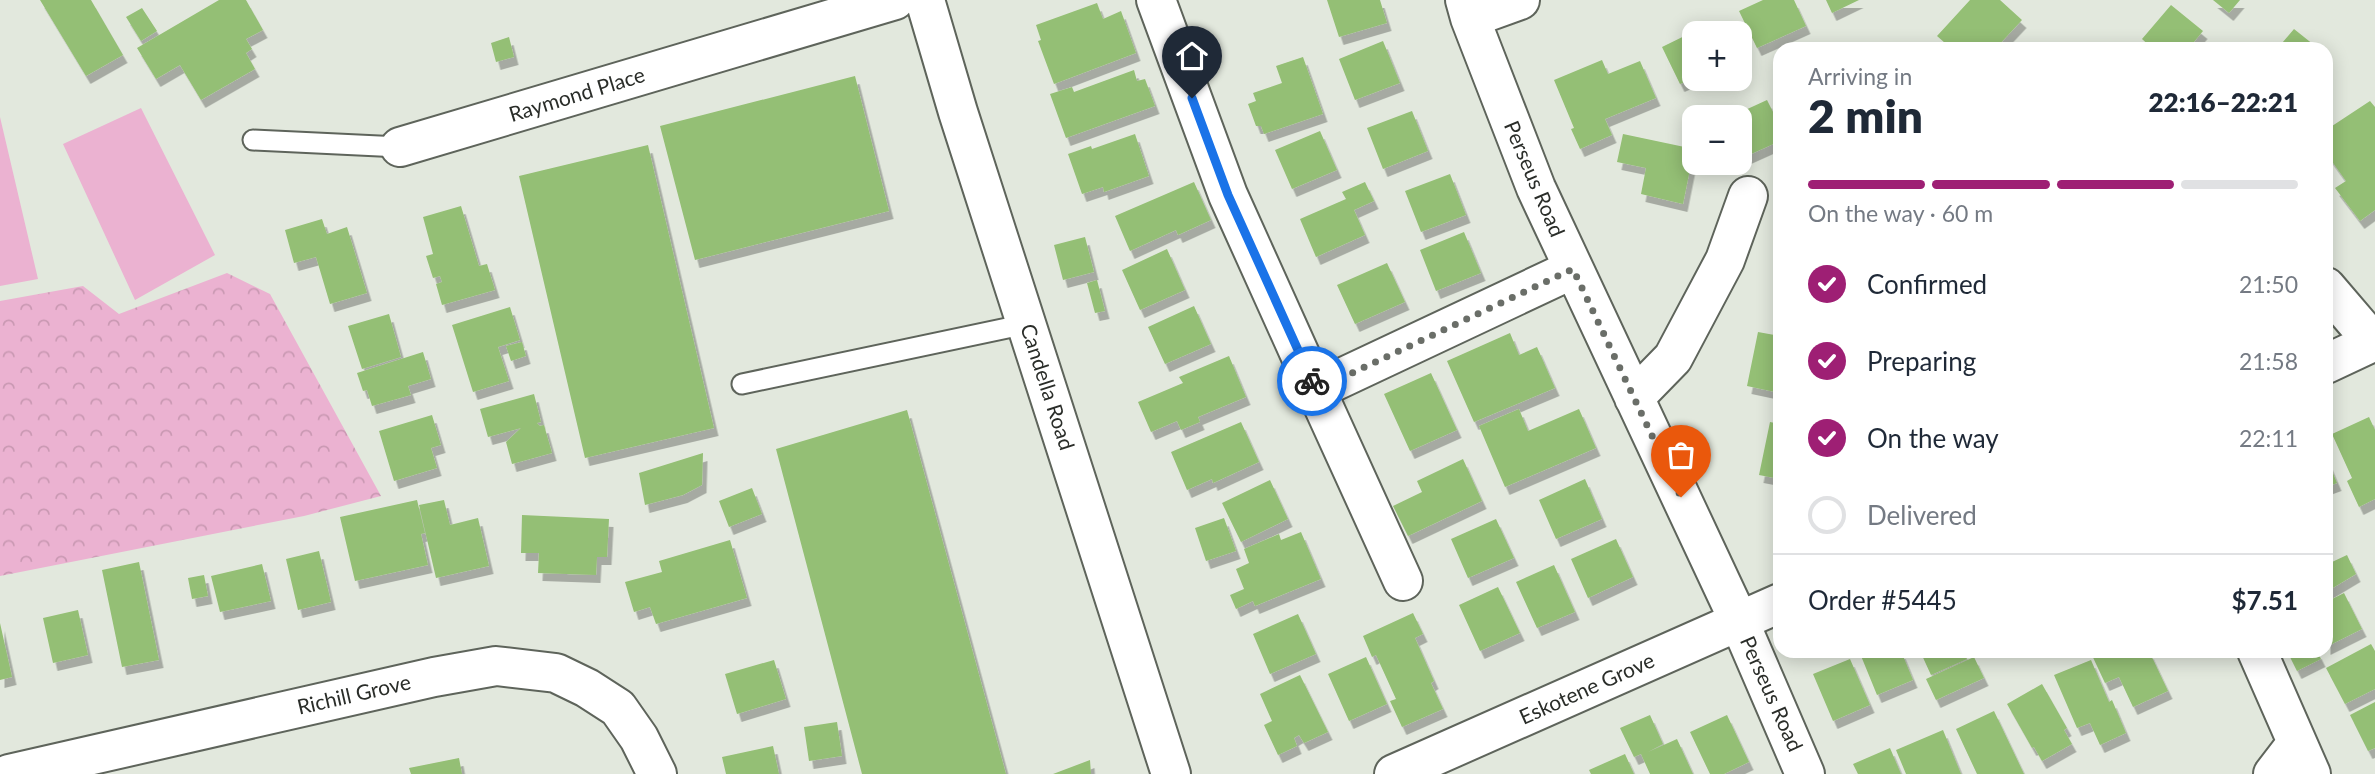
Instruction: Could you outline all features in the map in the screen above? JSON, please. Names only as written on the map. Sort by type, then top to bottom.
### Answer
[{"type":"street","name":"Raymond Place","points":[[400,147],[895,0]]},
{"type":"street","name":"Candella Road","points":[[925,0],[958,112],[1171,774]]},
{"type":"street","points":[[1156,0],[1228,195],[1403,581]]},
{"type":"street","points":[[1468,9],[1520,0]]},
{"type":"street","name":"Perseus Road","points":[[1468,9],[1536,188],[1739,621],[1805,774]]},
{"type":"street","points":[[1634,398],[1673,358],[1725,260],[1748,196]]},
{"type":"street","points":[[1316,390],[1573,269]]},
{"type":"street","points":[[2333,295],[2374,342],[2333,361]]},
{"type":"street","name":"Eskotene Grove","points":[[1394,774],[1773,606]]},
{"type":"street","points":[[2259,658],[2304,759],[2273,774]]},
{"type":"street","name":"Richill Grove","points":[[9,774],[434,677],[496,666],[556,673],[618,708],[639,738],[657,774]]},
{"type":"lane","name":"Raymond Place","points":[[253,140],[400,147]]},
{"type":"lane","points":[[741,384],[1026,324]]},
{"type":"green space","points":[[141,108],[215,255],[135,300],[63,144]]},
{"type":"green space","points":[[0,117],[38,279],[0,286]]},
{"type":"green space","points":[[227,273],[270,294],[381,496],[304,516],[0,576],[0,301],[83,286],[119,314]]},
{"type":"building","points":[[40,0],[91,0],[123,55],[86,76]]},
{"type":"building","points":[[219,0],[246,0],[263,30],[246,39],[252,49],[246,53],[255,69],[201,100],[180,65],[156,79],[137,48]]},
{"type":"building","points":[[1327,0],[1380,0],[1387,23],[1339,37]]},
{"type":"building","points":[[1763,0],[1794,0],[1806,26],[1757,48],[1752,38],[1752,21],[1744,21],[1739,11]]},
{"type":"building","points":[[1826,0],[1859,0],[1832,13]]},
{"type":"building","points":[[1970,0],[2000,0],[2022,20],[2002,42],[1944,42],[1937,36]]},
{"type":"building","points":[[2213,0],[2240,0],[2229,13]]},
{"type":"building","points":[[1097,3],[1103,19],[1121,11],[1136,53],[1054,84],[1038,41],[1041,40],[1036,25]]},
{"type":"building","points":[[2171,5],[2203,31],[2194,42],[2145,42],[2142,39]]},
{"type":"building","points":[[142,8],[157,31],[141,41],[126,17]]},
{"type":"building","points":[[2294,29],[2310,42],[2283,42]]},
{"type":"building","points":[[509,37],[514,57],[496,62],[491,43]]},
{"type":"building","points":[[1682,37],[1682,83],[1680,84],[1662,47]]},
{"type":"building","points":[[1383,41],[1400,83],[1355,100],[1339,59]]},
{"type":"building","points":[[1303,57],[1323,114],[1264,134],[1261,126],[1256,126],[1248,104],[1256,101],[1253,93],[1282,83],[1276,66]]},
{"type":"building","points":[[1602,60],[1608,74],[1640,61],[1656,98],[1605,119],[1612,135],[1580,149],[1554,80]]},
{"type":"building","points":[[1134,70],[1137,81],[1145,79],[1155,106],[1066,138],[1050,94],[1072,87],[1074,92]]},
{"type":"building","points":[[855,76],[889,211],[695,260],[660,126]]},
{"type":"building","points":[[1767,100],[1773,112],[1773,144],[1752,154],[1752,107]]},
{"type":"building","points":[[2370,101],[2375,107],[2375,210],[2360,221],[2335,188],[2346,181],[2333,163],[2333,125]]},
{"type":"building","points":[[1412,111],[1428,151],[1383,169],[1367,128]]},
{"type":"building","points":[[1320,131],[1337,170],[1292,189],[1275,150]]},
{"type":"building","points":[[1135,134],[1149,176],[1104,192],[1103,187],[1082,194],[1068,154]]},
{"type":"building","points":[[1623,134],[1682,146],[1682,175],[1689,175],[1683,204],[1641,194],[1646,168],[1617,162]]},
{"type":"building","points":[[648,145],[714,428],[585,458],[519,176]]},
{"type":"building","points":[[1450,174],[1466,215],[1421,232],[1405,191]]},
{"type":"building","points":[[1194,182],[1211,220],[1178,235],[1176,230],[1130,251],[1115,216]]},
{"type":"building","points":[[1365,182],[1374,201],[1354,210],[1365,235],[1316,257],[1300,219],[1346,199],[1342,192]]},
{"type":"building","points":[[461,206],[479,266],[487,264],[495,290],[442,305],[436,284],[442,282],[440,276],[433,278],[426,256],[433,254],[423,217]]},
{"type":"building","points":[[322,219],[327,234],[347,227],[367,293],[330,304],[316,257],[294,263],[285,230]]},
{"type":"building","points":[[1464,232],[1481,273],[1436,291],[1420,250]]},
{"type":"building","points":[[1085,237],[1094,272],[1063,280],[1054,245]]},
{"type":"building","points":[[1167,249],[1185,290],[1140,310],[1122,270]]},
{"type":"building","points":[[1387,263],[1405,302],[1355,324],[1337,285]]},
{"type":"building","points":[[1097,280],[1105,311],[1095,313],[1087,283]]},
{"type":"building","points":[[1194,306],[1211,344],[1165,364],[1148,327]]},
{"type":"building","points":[[510,307],[520,340],[498,347],[509,381],[473,392],[452,325]]},
{"type":"building","points":[[389,314],[401,357],[362,369],[348,326]]},
{"type":"building","points":[[1758,332],[1773,335],[1773,392],[1747,386]]},
{"type":"building","points":[[1510,333],[1519,355],[1537,347],[1555,388],[1474,422],[1447,361]]},
{"type":"building","points":[[522,342],[526,356],[511,361],[506,346]]},
{"type":"building","points":[[423,352],[431,379],[408,386],[411,395],[372,406],[357,373]]},
{"type":"building","points":[[1229,356],[1246,397],[1198,417],[1200,422],[1181,430],[1177,421],[1151,432],[1138,402],[1183,383],[1179,377]]},
{"type":"building","points":[[1431,373],[1457,430],[1410,451],[1384,394]]},
{"type":"building","points":[[534,394],[541,422],[537,423],[544,425],[552,453],[512,464],[506,442],[521,428],[488,437],[480,409]]},
{"type":"building","points":[[1519,409],[1528,431],[1579,409],[1596,448],[1505,487],[1479,426]]},
{"type":"building","points":[[907,410],[1006,774],[862,774],[776,449]]},
{"type":"building","points":[[432,415],[441,445],[431,448],[437,468],[394,481],[379,431]]},
{"type":"building","points":[[2369,417],[2375,430],[2375,499],[2359,507],[2347,481],[2352,478],[2333,434]]},
{"type":"building","points":[[1241,422],[1259,462],[1213,483],[1212,479],[1187,490],[1171,452]]},
{"type":"building","points":[[1770,422],[1773,423],[1773,478],[1759,475]]},
{"type":"building","points":[[703,453],[702,485],[683,495],[645,505],[639,473]]},
{"type":"building","points":[[1463,459],[1482,501],[1408,536],[1393,506],[1422,492],[1417,481]]},
{"type":"building","points":[[1585,479],[1602,519],[1556,539],[1539,500]]},
{"type":"building","points":[[1270,480],[1288,519],[1241,542],[1222,503]]},
{"type":"building","points":[[752,488],[762,514],[729,527],[719,501]]},
{"type":"building","points":[[417,500],[425,533],[421,534],[428,565],[355,581],[340,517]]},
{"type":"building","points":[[444,500],[450,525],[478,518],[489,566],[436,578],[419,505]]},
{"type":"building","points":[[522,515],[609,519],[607,557],[597,557],[596,575],[538,573],[539,553],[521,553]]},
{"type":"building","points":[[1224,518],[1236,551],[1206,561],[1195,528]]},
{"type":"building","points":[[1496,519],[1514,558],[1468,578],[1451,539]]},
{"type":"building","points":[[1301,532],[1321,579],[1255,606],[1253,601],[1236,609],[1230,595],[1244,589],[1236,569],[1249,563],[1244,549],[1279,534],[1281,540]]},
{"type":"building","points":[[1616,539],[1633,577],[1588,598],[1571,559]]},
{"type":"building","points":[[730,540],[747,598],[656,624],[650,607],[634,612],[625,582],[662,572],[659,561]]},
{"type":"building","points":[[319,551],[331,602],[298,610],[286,559]]},
{"type":"building","points":[[2347,555],[2356,574],[2333,588],[2333,562]]},
{"type":"building","points":[[139,562],[159,660],[122,667],[102,570]]},
{"type":"building","points":[[262,564],[271,601],[220,612],[211,576]]},
{"type":"building","points":[[1554,565],[1575,612],[1537,628],[1516,582]]},
{"type":"building","points":[[204,575],[208,596],[192,599],[188,578]]},
{"type":"building","points":[[1498,587],[1520,633],[1480,651],[1459,605]]},
{"type":"building","points":[[2344,593],[2362,629],[2333,644],[2333,598]]},
{"type":"building","points":[[78,610],[88,655],[53,663],[43,618]]},
{"type":"building","points":[[1413,613],[1423,634],[1415,638],[1443,709],[1402,727],[1390,701],[1396,699],[1376,655],[1372,657],[1363,636]]},
{"type":"building","points":[[1298,614],[1316,654],[1270,674],[1253,634]]},
{"type":"building","points":[[0,623],[12,677],[0,680]]},
{"type":"building","points":[[2371,644],[2375,651],[2375,689],[2345,704],[2326,668]]},
{"type":"building","points":[[1366,657],[1387,704],[1349,721],[1328,674]]},
{"type":"building","points":[[1862,658],[1904,658],[1913,680],[1877,695]]},
{"type":"building","points":[[1923,658],[1967,659],[1931,675]]},
{"type":"building","points":[[1972,658],[1974,658],[1984,678],[1936,700],[1926,679]]},
{"type":"building","points":[[2093,658],[2152,658],[2168,691],[2133,707],[2119,677],[2105,683]]},
{"type":"building","points":[[2290,658],[2320,658],[2321,659],[2297,671]]},
{"type":"building","points":[[1850,659],[1870,705],[1833,721],[1813,674]]},
{"type":"building","points":[[774,660],[786,699],[737,714],[725,674]]},
{"type":"building","points":[[2091,660],[2126,733],[2100,745],[2090,723],[2077,728],[2054,675]]},
{"type":"building","points":[[1300,675],[1328,732],[1304,743],[1299,735],[1294,738],[1297,746],[1278,755],[1264,725],[1272,721],[1260,694]]},
{"type":"building","points":[[2042,684],[2067,728],[2064,730],[2072,744],[2042,761],[2007,704]]},
{"type":"building","points":[[2375,702],[2375,748],[2368,751],[2350,715]]},
{"type":"building","points":[[1994,711],[2024,774],[1977,774],[1956,729]]},
{"type":"building","points":[[1650,715],[1663,744],[1648,752],[1677,739],[1693,774],[1650,774],[1641,754],[1634,757],[1620,728]]},
{"type":"building","points":[[1727,715],[1749,762],[1724,774],[1710,774],[1690,732]]},
{"type":"building","points":[[837,722],[842,756],[809,761],[804,727]]},
{"type":"building","points":[[1943,730],[1961,774],[1906,774],[1896,750]]},
{"type":"building","points":[[773,746],[779,774],[726,774],[722,757]]},
{"type":"building","points":[[1890,748],[1901,774],[1858,774],[1853,764]]},
{"type":"building","points":[[1625,754],[1634,774],[1591,774],[1589,770]]},
{"type":"building","points":[[459,758],[462,774],[411,774],[409,768]]},
{"type":"building","points":[[1090,760],[1091,774],[1053,774]]},
{"type":"way so far","points":[[1312,381],[1316,390],[1573,269],[1681,497]]},
{"type":"route","points":[[1192,98],[1228,195],[1312,381]]}]
